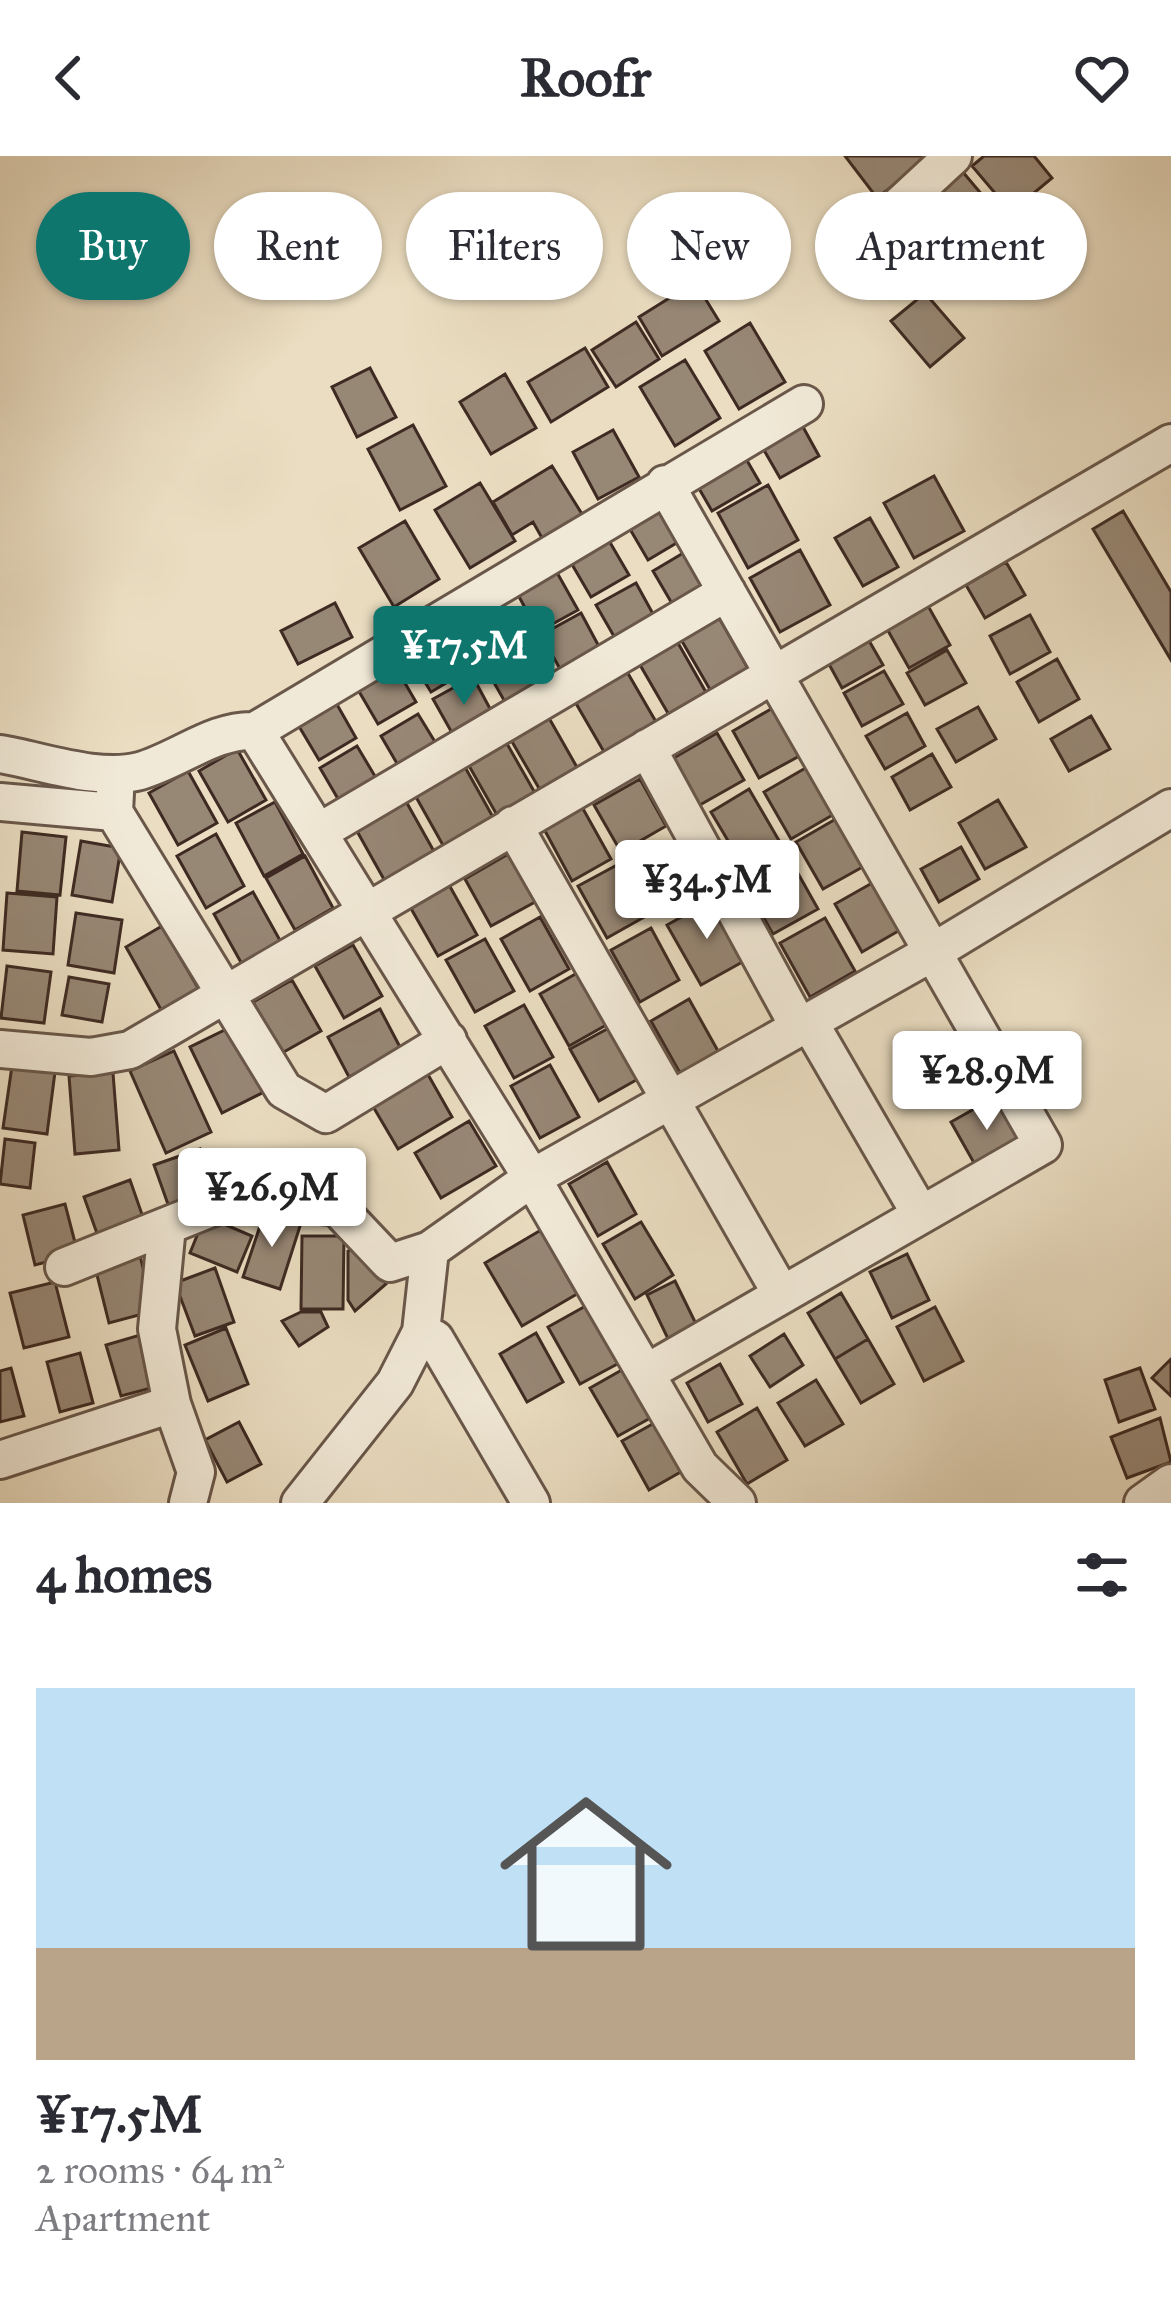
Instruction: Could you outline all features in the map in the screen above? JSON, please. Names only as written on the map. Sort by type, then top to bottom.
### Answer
[{"type":"street","points":[[914,192],[951,157]]},
{"type":"street","points":[[0,754],[116,774],[141,770],[236,730],[255,731],[803,404]]},
{"type":"street","points":[[0,1049],[91,1058],[130,1050],[1171,443]]},
{"type":"street","points":[[648,1372],[1043,1145],[665,484]]},
{"type":"street","points":[[319,832],[727,592]]},
{"type":"street","points":[[255,731],[532,1178],[700,1467],[737,1503]]},
{"type":"street","points":[[647,748],[804,1024],[921,1215]]},
{"type":"street","points":[[116,774],[114,812],[284,1090],[326,1114],[448,1040]]},
{"type":"street","points":[[0,812],[0,802],[114,812]]},
{"type":"street","points":[[64,1268],[241,1196],[337,1207],[390,1263],[430,1250],[532,1178],[933,952],[1171,808]]},
{"type":"street","points":[[513,825],[782,1295]]},
{"type":"street","points":[[167,1226],[158,1329],[172,1404],[196,1472],[188,1503]]},
{"type":"street","points":[[300,1503],[395,1383],[421,1332],[430,1250]]},
{"type":"street","points":[[421,1332],[435,1340],[531,1503]]},
{"type":"street","points":[[0,1460],[172,1404]]},
{"type":"street","points":[[1143,1503],[1171,1483]]},
{"type":"building","points":[[845,156],[923,156],[926,160],[885,192],[872,192]]},
{"type":"building","points":[[984,156],[1034,156],[1052,178],[1035,192],[994,192],[972,166]]},
{"type":"building","points":[[962,171],[980,192],[936,192]]},
{"type":"building","points":[[666,300],[706,300],[719,321],[662,356],[639,317]]},
{"type":"building","points":[[916,300],[931,300],[964,338],[930,367],[891,321]]},
{"type":"building","points":[[636,322],[659,359],[616,387],[592,350]]},
{"type":"building","points":[[750,323],[785,382],[739,409],[705,351]]},
{"type":"building","points":[[585,348],[608,387],[551,422],[528,382]]},
{"type":"building","points":[[685,360],[720,418],[675,446],[640,387]]},
{"type":"building","points":[[370,368],[396,417],[357,437],[332,387]]},
{"type":"building","points":[[505,374],[536,428],[491,454],[460,402]]},
{"type":"building","points":[[797,416],[819,456],[780,478],[757,438]]},
{"type":"building","points":[[413,425],[446,486],[400,510],[368,449]]},
{"type":"building","points":[[613,430],[639,477],[598,499],[573,452]]},
{"type":"building","points":[[738,445],[760,483],[712,511],[690,473]]},
{"type":"building","points":[[552,466],[582,514],[542,538],[533,522],[512,535],[493,502]]},
{"type":"building","points":[[934,476],[964,531],[914,558],[884,503]]},
{"type":"building","points":[[480,483],[515,541],[470,568],[435,510]]},
{"type":"building","points":[[768,485],[798,540],[748,568],[718,513]]},
{"type":"building","points":[[664,502],[685,538],[648,560],[627,524]]},
{"type":"building","points":[[1123,511],[1171,592],[1171,660],[1093,529]]},
{"type":"building","points":[[870,518],[898,567],[863,586],[835,538]]},
{"type":"building","points":[[405,521],[439,579],[394,607],[359,548]]},
{"type":"building","points":[[608,539],[629,575],[591,597],[570,561]]},
{"type":"building","points":[[690,549],[711,585],[674,607],[653,571]]},
{"type":"building","points":[[800,550],[830,605],[780,632],[750,578]]},
{"type":"building","points":[[1006,562],[1025,595],[985,618],[966,585]]},
{"type":"building","points":[[555,569],[578,610],[538,632],[516,591]]},
{"type":"building","points":[[636,583],[658,623],[619,645],[596,605]]},
{"type":"building","points":[[923,597],[950,645],[909,668],[882,620]]},
{"type":"building","points":[[335,603],[352,637],[298,664],[281,631]]},
{"type":"building","points":[[502,603],[523,639],[485,662],[465,625]]},
{"type":"building","points":[[581,613],[603,654],[564,676],[541,635]]},
{"type":"building","points":[[717,614],[750,672],[712,693],[679,636]]},
{"type":"building","points":[[1030,615],[1050,652],[1010,674],[990,636]]},
{"type":"building","points":[[864,632],[883,665],[842,688],[824,655]]},
{"type":"building","points":[[447,634],[468,670],[431,692],[409,656]]},
{"type":"building","points":[[674,636],[707,694],[669,715],[636,658]]},
{"type":"building","points":[[525,650],[546,687],[509,709],[488,672]]},
{"type":"building","points":[[947,650],[966,683],[925,705],[907,673]]},
{"type":"building","points":[[1057,659],[1079,699],[1039,722],[1017,682]]},
{"type":"building","points":[[395,666],[416,702],[378,724],[357,688]]},
{"type":"building","points":[[626,670],[659,727],[607,757],[574,700]]},
{"type":"building","points":[[884,671],[903,704],[862,726],[844,693]]},
{"type":"building","points":[[473,677],[495,718],[456,740],[433,699]]},
{"type":"building","points":[[335,701],[356,738],[319,760],[297,723]]},
{"type":"building","points":[[778,705],[805,753],[759,778],[733,731]]},
{"type":"building","points":[[978,707],[996,739],[956,762],[937,729]]},
{"type":"building","points":[[545,711],[578,769],[540,790],[507,733]]},
{"type":"building","points":[[907,713],[925,746],[885,769],[866,736]]},
{"type":"building","points":[[418,714],[440,750],[402,772],[381,736]]},
{"type":"building","points":[[1091,716],[1110,749],[1069,771],[1051,739]]},
{"type":"building","points":[[717,733],[744,780],[698,806],[672,759]]},
{"type":"building","points":[[502,735],[535,793],[497,815],[464,757]]},
{"type":"building","points":[[357,746],[379,783],[341,804],[320,768]]},
{"type":"building","points":[[237,749],[266,800],[228,822],[199,771]]},
{"type":"building","points":[[932,754],[951,787],[910,810],[892,777]]},
{"type":"building","points":[[461,760],[494,819],[444,847],[411,788]]},
{"type":"building","points":[[809,766],[836,813],[791,839],[764,792]]},
{"type":"building","points":[[188,771],[217,823],[178,845],[149,793]]},
{"type":"building","points":[[640,779],[666,826],[621,852],[594,805]]},
{"type":"building","points":[[749,789],[781,844],[743,866],[711,812]]},
{"type":"building","points":[[403,796],[436,855],[386,883],[353,824]]},
{"type":"building","points":[[998,800],[1026,847],[985,869],[959,823]]},
{"type":"building","points":[[275,802],[303,854],[264,876],[236,823]]},
{"type":"building","points":[[582,807],[611,859],[572,881],[544,829]]},
{"type":"building","points":[[841,816],[868,864],[823,889],[796,842]]},
{"type":"building","points":[[22,832],[66,837],[60,895],[17,891]]},
{"type":"building","points":[[216,834],[244,886],[206,908],[177,856]]},
{"type":"building","points":[[81,841],[121,848],[112,902],[72,895]]},
{"type":"building","points":[[680,842],[706,890],[661,915],[634,868]]},
{"type":"building","points":[[961,847],[979,879],[939,902],[921,869]]},
{"type":"building","points":[[510,853],[537,901],[491,926],[465,879]]},
{"type":"building","points":[[305,856],[333,908],[295,930],[266,878]]},
{"type":"building","points":[[791,861],[818,909],[773,934],[746,887]]},
{"type":"building","points":[[617,865],[646,916],[607,938],[578,886]]},
{"type":"building","points":[[881,878],[907,926],[862,952],[835,904]]},
{"type":"building","points":[[448,883],[477,935],[438,956],[409,905]]},
{"type":"building","points":[[253,892],[282,944],[243,966],[214,914]]},
{"type":"building","points":[[7,893],[57,897],[53,954],[3,950]]},
{"type":"building","points":[[712,900],[746,960],[701,985],[667,925]]},
{"type":"building","points":[[76,913],[122,920],[114,973],[68,965]]},
{"type":"building","points":[[540,917],[569,969],[530,991],[501,939]]},
{"type":"building","points":[[825,918],[855,971],[810,997],[780,943]]},
{"type":"building","points":[[162,926],[201,993],[164,1015],[126,947]]},
{"type":"building","points":[[651,928],[679,980],[640,1002],[611,950]]},
{"type":"building","points":[[485,939],[514,991],[475,1012],[446,960]]},
{"type":"building","points":[[353,945],[382,996],[344,1018],[315,966]]},
{"type":"building","points":[[7,966],[51,972],[44,1023],[1,1018]]},
{"type":"building","points":[[579,972],[608,1024],[569,1046],[540,994]]},
{"type":"building","points":[[69,977],[109,984],[102,1022],[62,1015]]},
{"type":"building","points":[[292,980],[321,1031],[282,1053],[253,1002]]},
{"type":"building","points":[[689,999],[718,1051],[680,1073],[651,1021]]},
{"type":"building","points":[[524,1005],[553,1057],[514,1078],[485,1026]]},
{"type":"building","points":[[380,1009],[401,1049],[349,1077],[328,1037]]},
{"type":"building","points":[[239,1023],[270,1089],[222,1113],[190,1047]]},
{"type":"building","points":[[609,1028],[638,1079],[599,1101],[570,1049]]},
{"type":"building","points":[[174,1051],[211,1132],[166,1153],[130,1071]]},
{"type":"building","points":[[550,1065],[579,1117],[540,1138],[511,1086]]},
{"type":"building","points":[[12,1066],[55,1072],[47,1134],[3,1128]]},
{"type":"building","points":[[426,1071],[452,1117],[398,1149],[371,1103]]},
{"type":"building","points":[[113,1073],[119,1150],[75,1154],[69,1076]]},
{"type":"building","points":[[997,1096],[1024,1143],[978,1170],[951,1122]]},
{"type":"building","points":[[469,1121],[496,1166],[441,1198],[415,1153]]},
{"type":"building","points":[[5,1139],[35,1143],[30,1188],[0,1184]]},
{"type":"building","points":[[200,1149],[215,1191],[169,1207],[154,1165]]},
{"type":"building","points":[[607,1162],[636,1214],[598,1236],[569,1184]]},
{"type":"building","points":[[130,1180],[145,1223],[99,1239],[84,1197]]},
{"type":"building","points":[[65,1204],[78,1254],[35,1265],[23,1215]]},
{"type":"building","points":[[265,1211],[301,1223],[280,1289],[243,1277]]},
{"type":"building","points":[[205,1216],[252,1236],[237,1272],[190,1253]]},
{"type":"building","points":[[641,1222],[673,1275],[635,1299],[603,1244]]},
{"type":"building","points":[[541,1230],[577,1294],[522,1326],[485,1263]]},
{"type":"building","points":[[302,1236],[344,1236],[343,1309],[301,1309]]},
{"type":"building","points":[[360,1244],[386,1284],[355,1311],[348,1300],[348,1251]]},
{"type":"building","points":[[907,1254],[929,1300],[892,1318],[870,1272]]},
{"type":"building","points":[[140,1256],[154,1311],[109,1323],[95,1267]]},
{"type":"building","points":[[215,1268],[234,1322],[195,1336],[175,1283]]},
{"type":"building","points":[[675,1281],[700,1332],[671,1345],[647,1295]]},
{"type":"building","points":[[55,1282],[69,1337],[24,1348],[10,1293]]},
{"type":"building","points":[[841,1293],[868,1339],[835,1359],[808,1313]]},
{"type":"building","points":[[591,1303],[623,1361],[580,1384],[548,1327]]},
{"type":"building","points":[[935,1307],[963,1361],[924,1381],[897,1327]]},
{"type":"building","points":[[301,1312],[321,1312],[328,1327],[299,1346],[282,1321]]},
{"type":"building","points":[[226,1328],[248,1384],[208,1401],[185,1345]]},
{"type":"building","points":[[536,1333],[563,1382],[527,1402],[500,1354]]},
{"type":"building","points":[[784,1334],[803,1365],[770,1387],[750,1356]]},
{"type":"building","points":[[140,1335],[155,1387],[121,1396],[106,1345]]},
{"type":"building","points":[[868,1339],[894,1384],[861,1403],[835,1359]]},
{"type":"building","points":[[80,1353],[93,1403],[60,1412],[47,1362]]},
{"type":"building","points":[[1171,1359],[1171,1396],[1152,1378]]},
{"type":"building","points":[[720,1364],[742,1404],[708,1422],[687,1383]]},
{"type":"building","points":[[627,1367],[654,1416],[618,1436],[590,1388]]},
{"type":"building","points":[[11,1368],[24,1416],[0,1422],[0,1371]]},
{"type":"building","points":[[1140,1368],[1155,1409],[1119,1422],[1105,1380]]},
{"type":"building","points":[[816,1380],[843,1424],[805,1446],[778,1403]]},
{"type":"building","points":[[757,1408],[787,1460],[747,1484],[717,1432]]},
{"type":"building","points":[[1160,1418],[1171,1462],[1127,1478],[1111,1437]]},
{"type":"building","points":[[658,1421],[686,1469],[649,1490],[622,1441]]},
{"type":"building","points":[[239,1422],[261,1464],[227,1482],[205,1440]]}]
